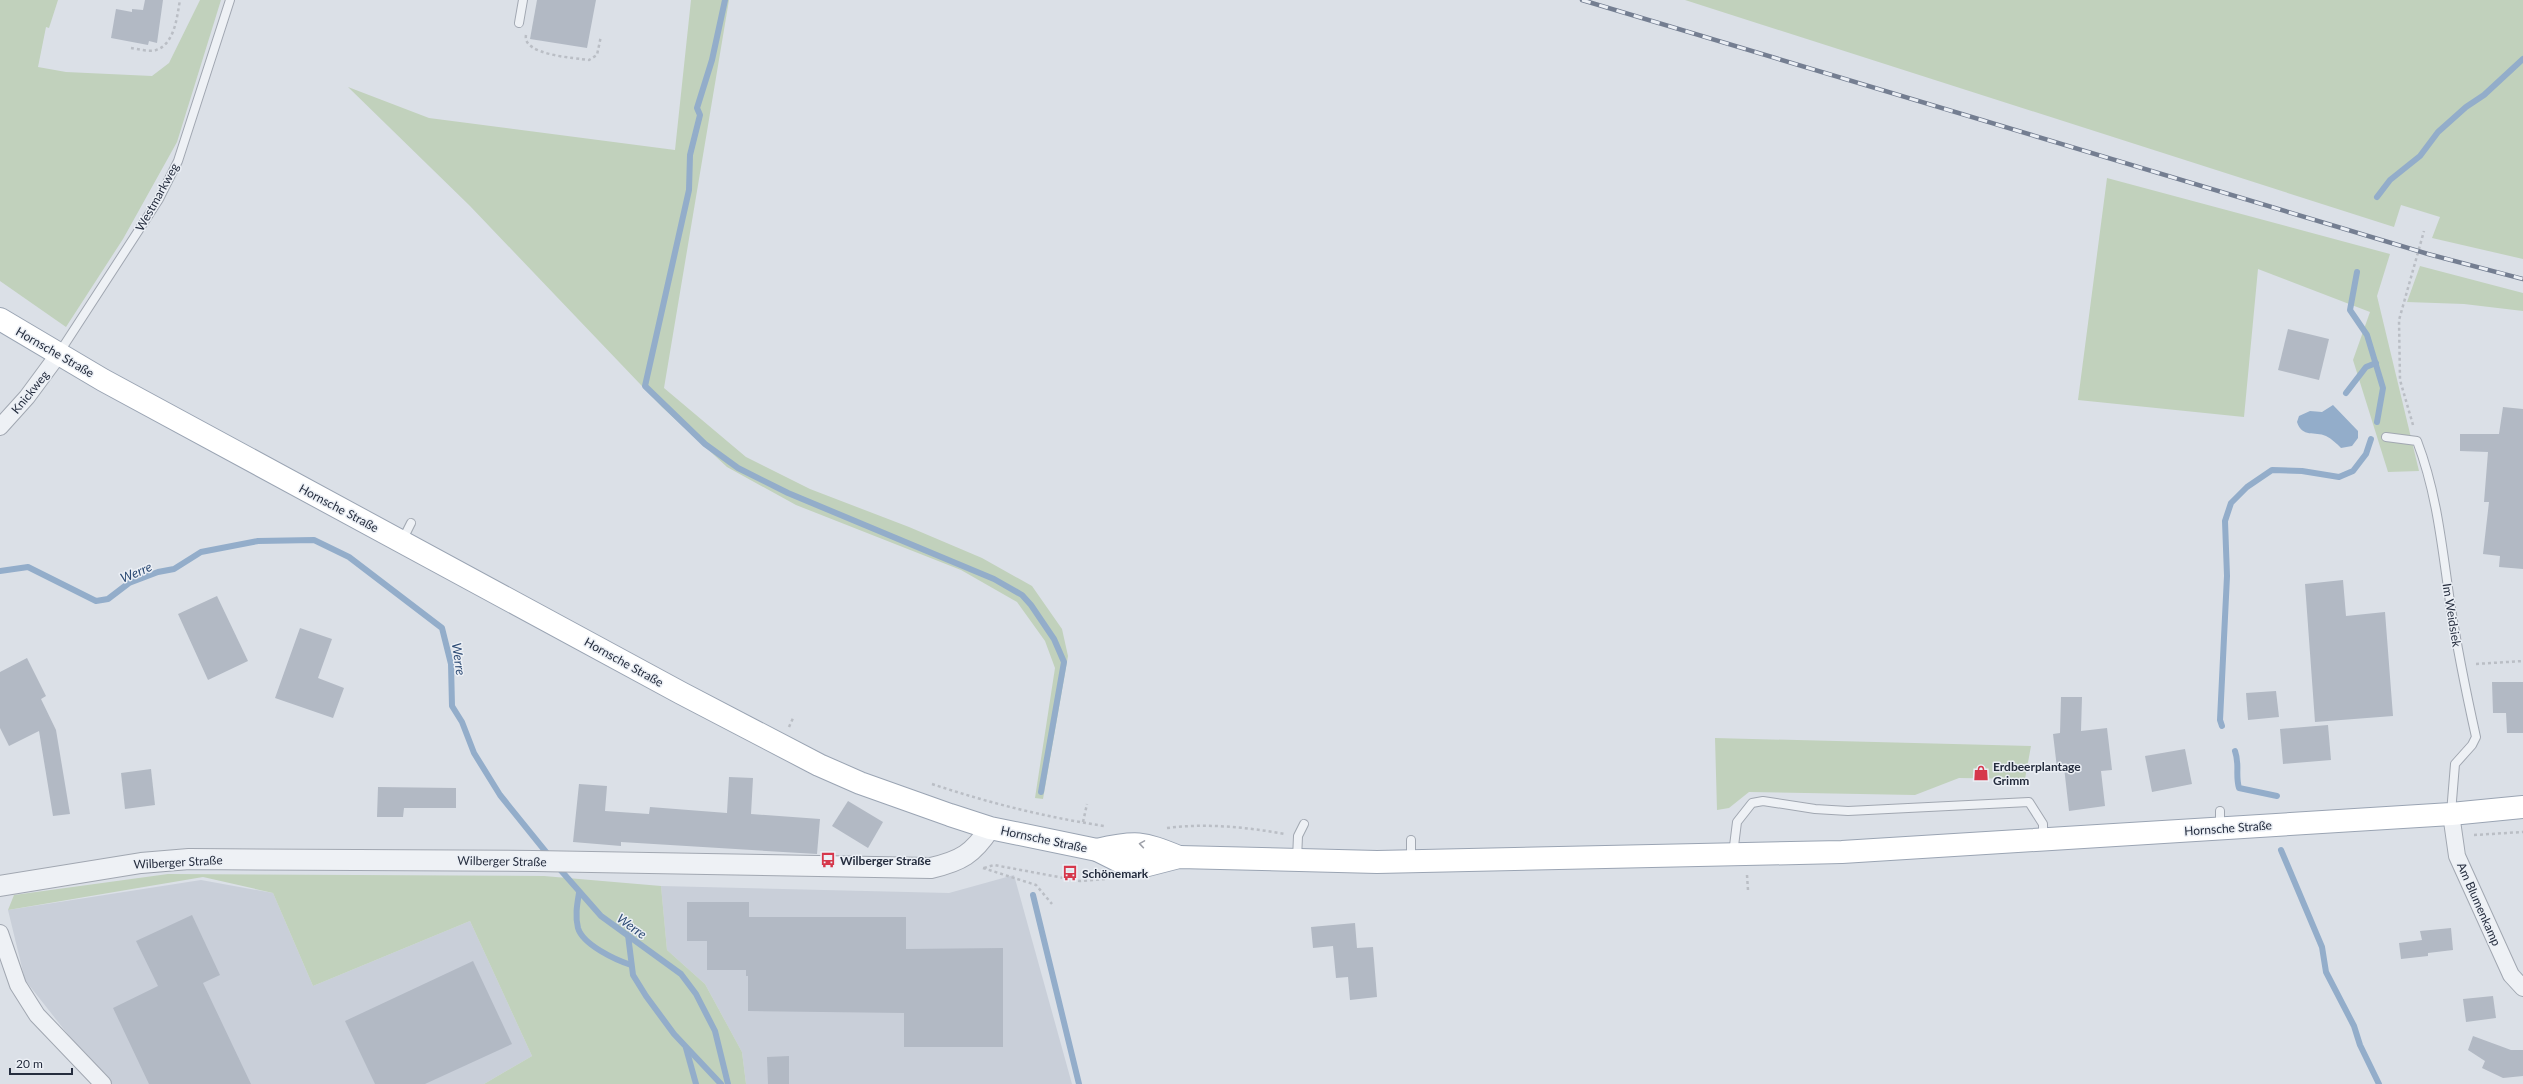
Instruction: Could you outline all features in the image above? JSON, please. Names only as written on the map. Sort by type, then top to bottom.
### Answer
[{"type":"main road","name":"Hornsche Straße","points":[[0,319],[58,355],[406,532],[681,693],[813,762],[860,783],[990,828],[1097,850],[1127,865],[1144,866],[1179,857],[1297,860],[1411,850],[1733,855],[1933,848],[2044,841],[2220,820],[2451,814],[2523,807]]},
{"type":"street","name":"Knickweg","points":[[0,427],[27,397],[58,355]]},
{"type":"street","name":"Am Blumenkamp","points":[[2451,814],[2457,856],[2511,975],[2523,988]]},
{"type":"street","name":"Wilberger Straße","points":[[0,886],[141,863],[189,859],[534,861],[931,868],[966,857],[980,844],[990,828]]},
{"type":"street","points":[[0,933],[18,985],[37,1015],[103,1084]]},
{"type":"lane","name":"Westmarkweg","points":[[58,355],[159,199],[178,161],[230,0]]},
{"type":"lane","points":[[519,23],[523,0]]},
{"type":"lane","name":"Im Weidsiek","points":[[2386,437],[2417,441],[2427,467],[2437,508],[2460,665],[2476,737],[2472,745],[2455,764],[2451,795],[2451,814]]},
{"type":"lane","points":[[1733,855],[1737,822],[1752,803],[1763,801],[1815,809],[1848,811],[2029,802],[2042,824],[2044,841]]},
{"type":"lane","points":[[1297,860],[1298,836],[1304,824]]},
{"type":"path","points":[[131,48],[156,50],[161,47],[174,30],[180,0]]},
{"type":"path","points":[[519,23],[529,24],[526,38],[536,51],[589,60],[597,55],[601,36]]},
{"type":"path","points":[[145,45],[146,50]]},
{"type":"path","points":[[2408,408],[2400,380],[2399,320],[2424,231]]},
{"type":"path","points":[[2460,665],[2523,661]]},
{"type":"path","points":[[782,724],[796,730]]},
{"type":"path","points":[[925,782],[981,800],[1052,817],[1107,826]]},
{"type":"path","points":[[1160,829],[1194,824],[1251,828],[1298,836]]},
{"type":"path","points":[[2454,837],[2523,832]]},
{"type":"path","points":[[966,857],[982,868],[1036,885],[1052,904]]},
{"type":"path","points":[[982,868],[994,865],[1080,880],[1111,879]]},
{"type":"shaded area","points":[[1014,875],[1072,1084],[746,1084],[742,1052],[705,984],[667,950],[661,886],[949,893]]},
{"type":"shaded area","points":[[201,880],[273,893],[313,986],[470,921],[532,1056],[484,1084],[107,1084],[25,980],[8,910]]},
{"type":"green space","points":[[0,0],[58,0],[49,28],[46,27],[38,67],[66,72],[152,76],[169,63],[200,0],[221,0],[177,142],[123,239],[66,327],[0,281]]},
{"type":"green space","points":[[691,0],[729,0],[664,388],[746,457],[810,489],[909,527],[982,558],[1032,586],[1062,629],[1068,656],[1043,799],[1035,798],[1055,668],[1045,641],[1017,602],[961,570],[796,505],[727,467],[662,407],[470,206],[348,87],[429,118],[675,150]]},
{"type":"green space","points":[[1685,0],[2523,0],[2523,259],[2432,238],[2440,217],[2401,205],[2394,227]]},
{"type":"green space","points":[[2107,178],[2390,254],[2377,296],[2419,471],[2388,472],[2353,360],[2370,312],[2258,269],[2244,417],[2078,400]]},
{"type":"green space","points":[[2420,266],[2523,293],[2523,311],[2464,304],[2407,302]]},
{"type":"green space","points":[[1715,738],[2031,746],[2025,779],[1959,778],[1915,795],[1749,792],[1729,808],[1717,810]]},
{"type":"green space","points":[[168,874],[544,876],[661,886],[667,950],[705,984],[742,1052],[746,1084],[484,1084],[532,1056],[470,921],[313,986],[273,893],[203,877],[8,910],[14,895]]},
{"type":"water","points":[[2333,405],[2358,431],[2358,438],[2352,446],[2341,448],[2326,436],[2305,432],[2299,427],[2297,422],[2299,416],[2310,411],[2322,412]]},
{"type":"building","points":[[145,0],[163,0],[157,43],[149,41],[148,45],[111,38],[116,9],[132,12],[132,9],[143,10]]},
{"type":"building","points":[[537,0],[596,0],[587,48],[530,39]]},
{"type":"building","points":[[2288,329],[2329,339],[2319,380],[2278,370]]},
{"type":"building","points":[[2503,407],[2523,409],[2523,569],[2499,567],[2500,556],[2483,554],[2489,502],[2484,502],[2488,452],[2460,451],[2460,434],[2499,434]]},
{"type":"building","points":[[2343,580],[2346,616],[2385,612],[2393,716],[2315,722],[2305,584]]},
{"type":"building","points":[[217,596],[248,661],[208,680],[178,614]]},
{"type":"building","points":[[300,628],[332,639],[318,678],[344,688],[333,718],[275,698]]},
{"type":"building","points":[[27,658],[46,696],[41,699],[56,730],[70,814],[53,816],[39,731],[9,746],[0,728],[0,672]]},
{"type":"building","points":[[2492,682],[2523,682],[2523,733],[2507,733],[2506,713],[2493,713]]},
{"type":"building","points":[[2276,691],[2279,717],[2248,720],[2246,693]]},
{"type":"building","points":[[2061,697],[2082,697],[2081,731],[2107,728],[2112,770],[2101,771],[2105,806],[2069,811],[2064,767],[2057,768],[2053,734],[2060,733]]},
{"type":"building","points":[[2328,725],[2331,760],[2283,764],[2280,729]]},
{"type":"building","points":[[2185,749],[2192,784],[2152,792],[2145,756]]},
{"type":"building","points":[[151,769],[155,805],[125,809],[121,773]]},
{"type":"building","points":[[729,777],[753,778],[751,814],[820,819],[817,854],[621,842],[621,846],[573,842],[579,784],[607,786],[605,811],[649,814],[650,807],[727,813]]},
{"type":"building","points":[[378,787],[456,788],[456,808],[404,808],[403,817],[377,817]]},
{"type":"building","points":[[848,801],[883,822],[868,848],[832,826]]},
{"type":"building","points":[[687,902],[749,902],[749,917],[906,917],[906,949],[1003,948],[1003,1047],[904,1047],[904,1013],[748,1011],[748,976],[746,976],[746,970],[707,970],[707,941],[687,941]]},
{"type":"building","points":[[192,915],[220,975],[203,983],[251,1084],[149,1084],[113,1008],[158,986],[136,941]]},
{"type":"building","points":[[1355,923],[1357,948],[1373,947],[1377,997],[1350,1000],[1348,977],[1336,978],[1333,946],[1313,948],[1311,927]]},
{"type":"building","points":[[2451,928],[2453,950],[2428,953],[2428,956],[2401,959],[2399,943],[2422,940],[2420,931]]},
{"type":"building","points":[[473,961],[512,1044],[425,1084],[375,1084],[345,1021]]},
{"type":"building","points":[[2493,996],[2496,1018],[2466,1022],[2463,999]]},
{"type":"building","points":[[2473,1036],[2511,1050],[2523,1050],[2523,1076],[2503,1078],[2482,1068],[2485,1061],[2468,1050]]},
{"type":"building","points":[[789,1056],[789,1084],[768,1084],[767,1057]]},
{"type":"waterway","points":[[725,0],[712,60],[697,108],[700,115],[690,155],[689,190],[645,386],[705,444],[738,468],[788,493],[994,579],[1022,595],[1031,605],[1054,639],[1064,662],[1041,792]]},
{"type":"waterway","points":[[2377,197],[2390,180],[2420,156],[2438,132],[2466,107],[2484,95],[2523,59]]},
{"type":"waterway","points":[[2357,272],[2350,310],[2367,335],[2383,388],[2377,422]]},
{"type":"waterway","points":[[2346,393],[2366,367],[2376,363]]},
{"type":"waterway","points":[[2222,726],[2220,720],[2227,576],[2225,521],[2231,503],[2247,487],[2272,470],[2302,471],[2339,477],[2353,471],[2366,454],[2371,439]]},
{"type":"waterway","name":"Werre","points":[[0,571],[28,567],[96,601],[108,599],[129,583],[158,572],[174,569],[201,552],[258,541],[314,540],[349,557],[442,628],[451,664],[452,706],[462,722],[474,753],[500,795],[550,857]]},
{"type":"waterway","points":[[2235,751],[2239,788],[2277,796]]},
{"type":"waterway","points":[[2281,850],[2322,947],[2326,972],[2354,1026],[2360,1045],[2379,1084]]},
{"type":"waterway","name":"Werre","points":[[557,866],[601,916],[681,974],[696,994],[715,1031],[728,1084]]},
{"type":"waterway","points":[[579,893],[577,919],[578,928],[581,934],[593,946],[601,951],[617,960],[631,965]]},
{"type":"waterway","points":[[1033,895],[1079,1084]]},
{"type":"waterway","points":[[628,935],[633,975],[646,996],[674,1034],[721,1084]]},
{"type":"waterway","points":[[686,1048],[696,1084]]},
{"type":"railway","points":[[1582,0],[2428,254],[2523,279]]},
{"type":"place","name":"Erdbeerplantage Grimm","points":[[1981,773]]},
{"type":"place","name":"Wilberger Straße","points":[[828,860]]},
{"type":"place","name":"Schönemark","points":[[1070,873]]}]
